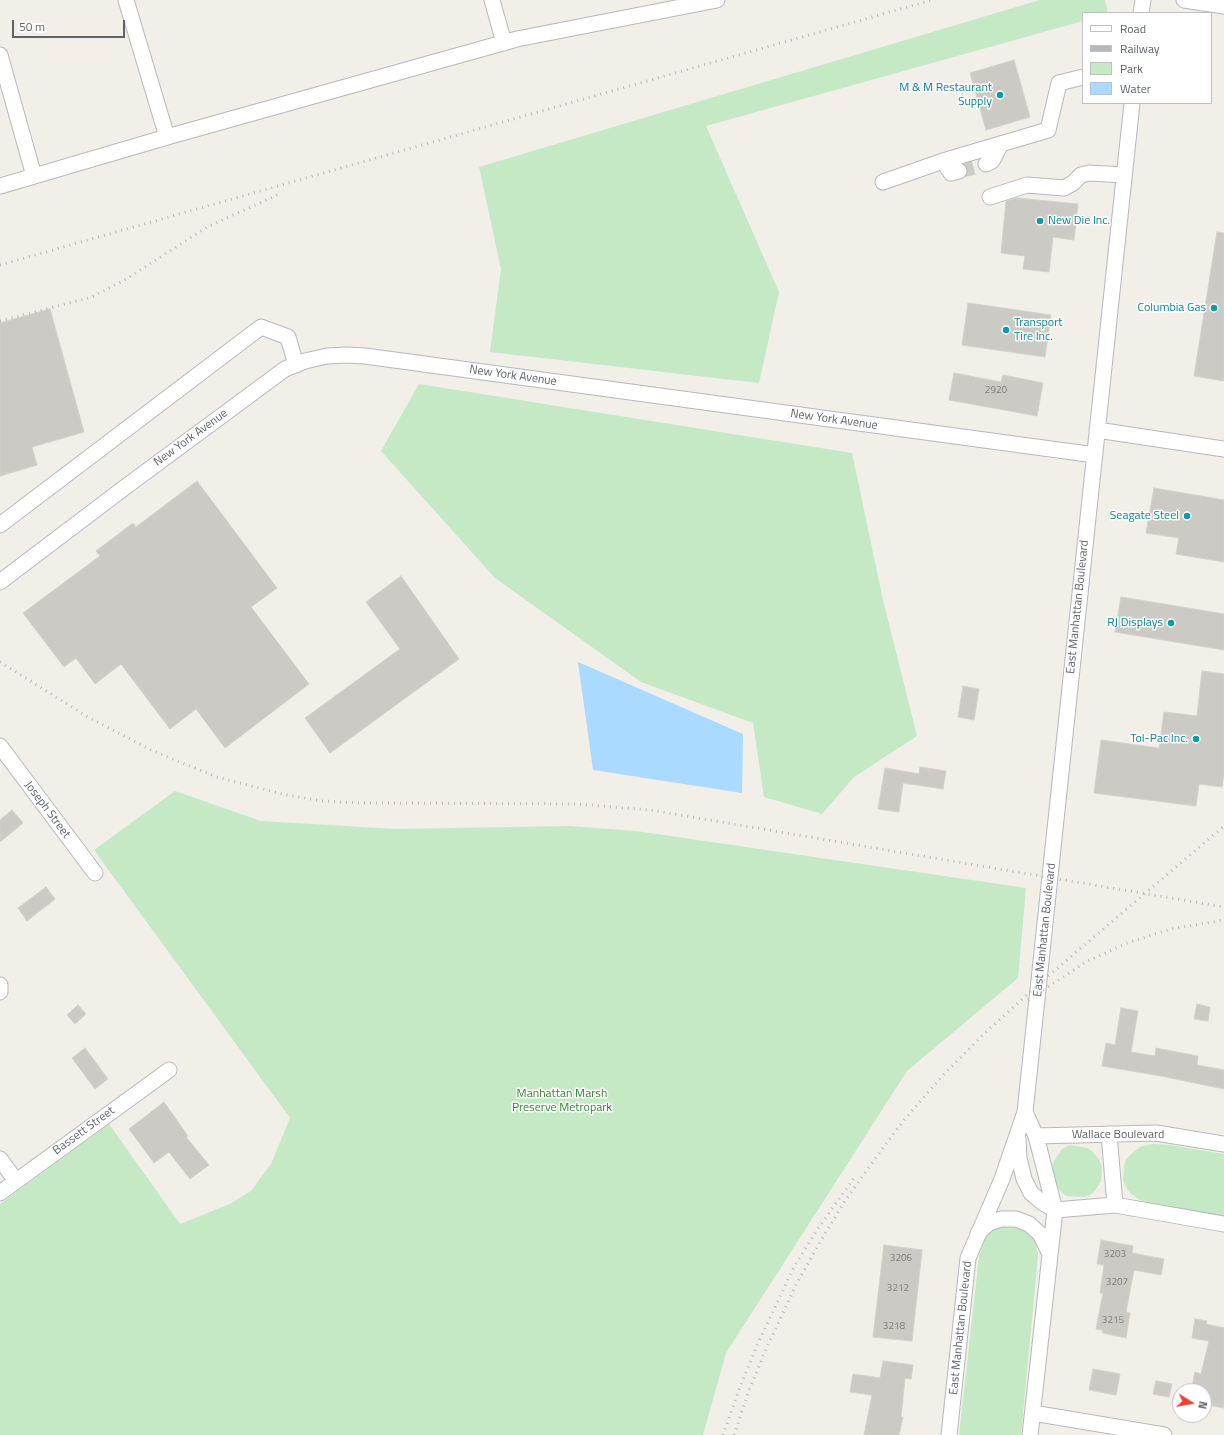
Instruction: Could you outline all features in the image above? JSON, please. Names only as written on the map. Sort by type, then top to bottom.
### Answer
[{"type":"street","points":[[126,0],[168,137]]},
{"type":"street","points":[[492,0],[504,43]]},
{"type":"street","points":[[0,186],[517,39],[717,0]]},
{"type":"street","points":[[1141,12],[1143,0]]},
{"type":"street","points":[[1184,0],[1224,6]]},
{"type":"street","points":[[0,55],[34,176]]},
{"type":"street","points":[[883,182],[943,161],[1048,130],[1059,83],[1082,77]]},
{"type":"street","name":"East Manhattan Boulevard","points":[[949,1435],[968,1258],[1002,1179],[1025,1112],[1132,104]]},
{"type":"street","points":[[986,164],[992,161],[1001,144]]},
{"type":"street","points":[[943,161],[951,173],[959,171]]},
{"type":"street","points":[[990,197],[1027,184],[1064,188],[1073,183],[1080,175],[1089,173],[1124,174]]},
{"type":"street","points":[[0,525],[261,327],[288,337],[296,365]]},
{"type":"street","name":"New York Avenue","points":[[0,582],[285,369],[326,356],[365,356],[1095,455]]},
{"type":"street","points":[[1097,430],[1224,449]]},
{"type":"street","name":"Joseph Street","points":[[0,746],[6,764],[95,873]]},
{"type":"street","points":[[0,985],[0,992]]},
{"type":"street","name":"Bassett Street","points":[[0,1193],[169,1070]]},
{"type":"street","points":[[1025,1112],[1036,1136],[1055,1210],[1030,1435]]},
{"type":"street","points":[[1018,1130],[1019,1158],[1024,1179],[1031,1193],[1043,1203],[1055,1210],[1115,1205],[1224,1224]]},
{"type":"street","name":"Wallace Boulevard","points":[[1036,1136],[1156,1133],[1224,1144]]},
{"type":"street","points":[[1109,1134],[1115,1205]]},
{"type":"street","points":[[0,1160],[16,1181]]},
{"type":"street","points":[[978,1232],[989,1223],[1001,1219],[1016,1219],[1029,1224],[1040,1234],[1050,1254]]},
{"type":"street","points":[[1033,1413],[1164,1435]]},
{"type":"green space","points":[[1040,0],[1105,0],[1108,12],[1082,12],[1082,21],[706,126],[779,292],[759,383],[490,352],[501,269],[479,167]]},
{"type":"green space","points":[[419,384],[852,453],[883,600],[917,736],[854,777],[822,814],[764,797],[753,723],[641,682],[495,578],[381,451]]},
{"type":"green space","name":"Manhattan Marsh Preserve Metropark","points":[[175,791],[261,821],[396,829],[569,826],[636,831],[1026,888],[1018,978],[907,1071],[726,1353],[703,1435],[0,1435],[0,1204],[109,1124],[180,1224],[230,1204],[251,1191],[271,1164],[290,1118],[94,850]]},
{"type":"green space","points":[[1153,1144],[1171,1145],[1224,1154],[1224,1217],[1157,1205],[1140,1200],[1130,1193],[1123,1180],[1126,1160],[1140,1147]]},
{"type":"green space","points":[[1070,1145],[1087,1148],[1092,1151],[1100,1161],[1102,1168],[1101,1181],[1094,1192],[1089,1196],[1066,1196],[1054,1183],[1051,1171],[1054,1161],[1062,1149]]},
{"type":"green space","points":[[1012,1224],[1023,1228],[1032,1235],[1038,1256],[1021,1435],[959,1435],[979,1257],[983,1242],[990,1232],[1000,1226]]},
{"type":"water","points":[[578,662],[743,734],[742,793],[593,770]]},
{"type":"building","name":"M & M Restaurant Supply","points":[[1014,60],[1030,117],[986,130],[970,73]]},
{"type":"building","name":"New Die Inc.","points":[[1017,198],[1078,204],[1074,240],[1053,237],[1049,272],[1023,269],[1025,256],[1001,253],[1006,201]]},
{"type":"building","name":"Columbia Gas","points":[[1217,232],[1224,233],[1224,381],[1194,376]]},
{"type":"building","name":"Transport Tire Inc.","points":[[968,303],[1051,315],[1045,357],[962,345]]},
{"type":"building","points":[[50,309],[84,432],[32,447],[37,465],[0,476],[0,323]]},
{"type":"building","name":"Transport Tire Inc.","points":[[954,373],[1001,382],[1003,375],[1043,383],[1037,416],[949,400]]},
{"type":"building","points":[[197,481],[277,588],[251,607],[309,684],[225,748],[196,709],[170,729],[121,664],[95,684],[76,658],[64,667],[23,613],[100,556],[96,551],[133,523],[136,527]]},
{"type":"building","name":"Seagate Steel","points":[[1154,488],[1224,500],[1224,562],[1176,554],[1179,538],[1146,533]]},
{"type":"building","points":[[401,576],[459,659],[330,753],[305,718],[400,649],[366,602]]},
{"type":"building","name":"RJ Displays","points":[[1121,597],[1224,614],[1224,650],[1115,632]]},
{"type":"building","name":"Tol-Pac Inc.","points":[[1202,671],[1224,674],[1224,773],[1222,787],[1199,784],[1196,806],[1094,793],[1101,740],[1159,748],[1164,712],[1197,716]]},
{"type":"building","points":[[963,686],[979,689],[974,720],[958,717]]},
{"type":"building","points":[[920,767],[946,771],[943,789],[903,783],[899,812],[878,809],[885,768],[919,774]]},
{"type":"building","points":[[12,810],[23,823],[0,842],[0,820]]},
{"type":"building","points":[[46,887],[55,899],[27,921],[18,908]]},
{"type":"building","points":[[1197,1004],[1210,1007],[1208,1021],[1194,1019]]},
{"type":"building","points":[[78,1005],[86,1014],[75,1024],[67,1015]]},
{"type":"building","points":[[1121,1008],[1138,1011],[1131,1052],[1155,1056],[1156,1048],[1198,1056],[1197,1065],[1224,1070],[1224,1089],[1102,1066],[1106,1043],[1115,1045]]},
{"type":"building","points":[[85,1048],[108,1079],[95,1089],[72,1058]]},
{"type":"building","points":[[164,1102],[188,1136],[186,1137],[209,1165],[190,1179],[169,1152],[154,1163],[129,1129]]},
{"type":"building","points":[[1101,1240],[1133,1246],[1132,1253],[1164,1259],[1161,1275],[1134,1270],[1126,1312],[1130,1313],[1126,1338],[1102,1333],[1103,1330],[1096,1329],[1103,1293],[1100,1293],[1104,1265],[1097,1264]]},
{"type":"building","points":[[884,1245],[922,1250],[912,1341],[873,1337]]},
{"type":"building","points":[[1195,1319],[1207,1321],[1206,1324],[1224,1328],[1224,1408],[1212,1406],[1212,1383],[1193,1383],[1195,1372],[1201,1374],[1209,1341],[1192,1338]]},
{"type":"building","points":[[883,1361],[913,1365],[911,1379],[905,1378],[901,1417],[903,1417],[899,1435],[864,1435],[872,1395],[850,1392],[853,1374],[880,1378]]},
{"type":"building","points":[[1093,1369],[1120,1374],[1116,1395],[1089,1390]]},
{"type":"building","points":[[1156,1381],[1172,1384],[1169,1397],[1153,1394]]},
{"type":"tunnel","points":[[959,171],[986,164]]},
{"type":"railway","points":[[0,265],[932,0]]},
{"type":"railway","points":[[0,321],[92,297],[128,278],[207,227],[277,195]]},
{"type":"railway","points":[[0,662],[88,717],[153,751],[217,777],[282,794],[322,801],[362,803],[576,804],[650,810],[1224,907]]},
{"type":"railway","points":[[734,1435],[749,1390],[797,1283],[845,1201],[900,1125],[943,1075],[988,1030],[1039,984],[1224,826]]},
{"type":"railway","points":[[1028,1000],[1086,962],[1127,943],[1171,929],[1224,920]]},
{"type":"railway","points":[[723,1435],[758,1343],[794,1267],[817,1230],[854,1178]]},
{"type":"place","name":"M & M Restaurant Supply","points":[[1000,95]]},
{"type":"place","name":"New Die Inc.","points":[[1040,221]]},
{"type":"place","name":"Columbia Gas","points":[[1214,308]]},
{"type":"place","name":"Transport Tire Inc.","points":[[1006,330]]},
{"type":"place","name":"Seagate Steel","points":[[1187,516]]},
{"type":"place","name":"RJ Displays","points":[[1171,623]]},
{"type":"place","name":"Tol-Pac Inc.","points":[[1196,739]]}]
